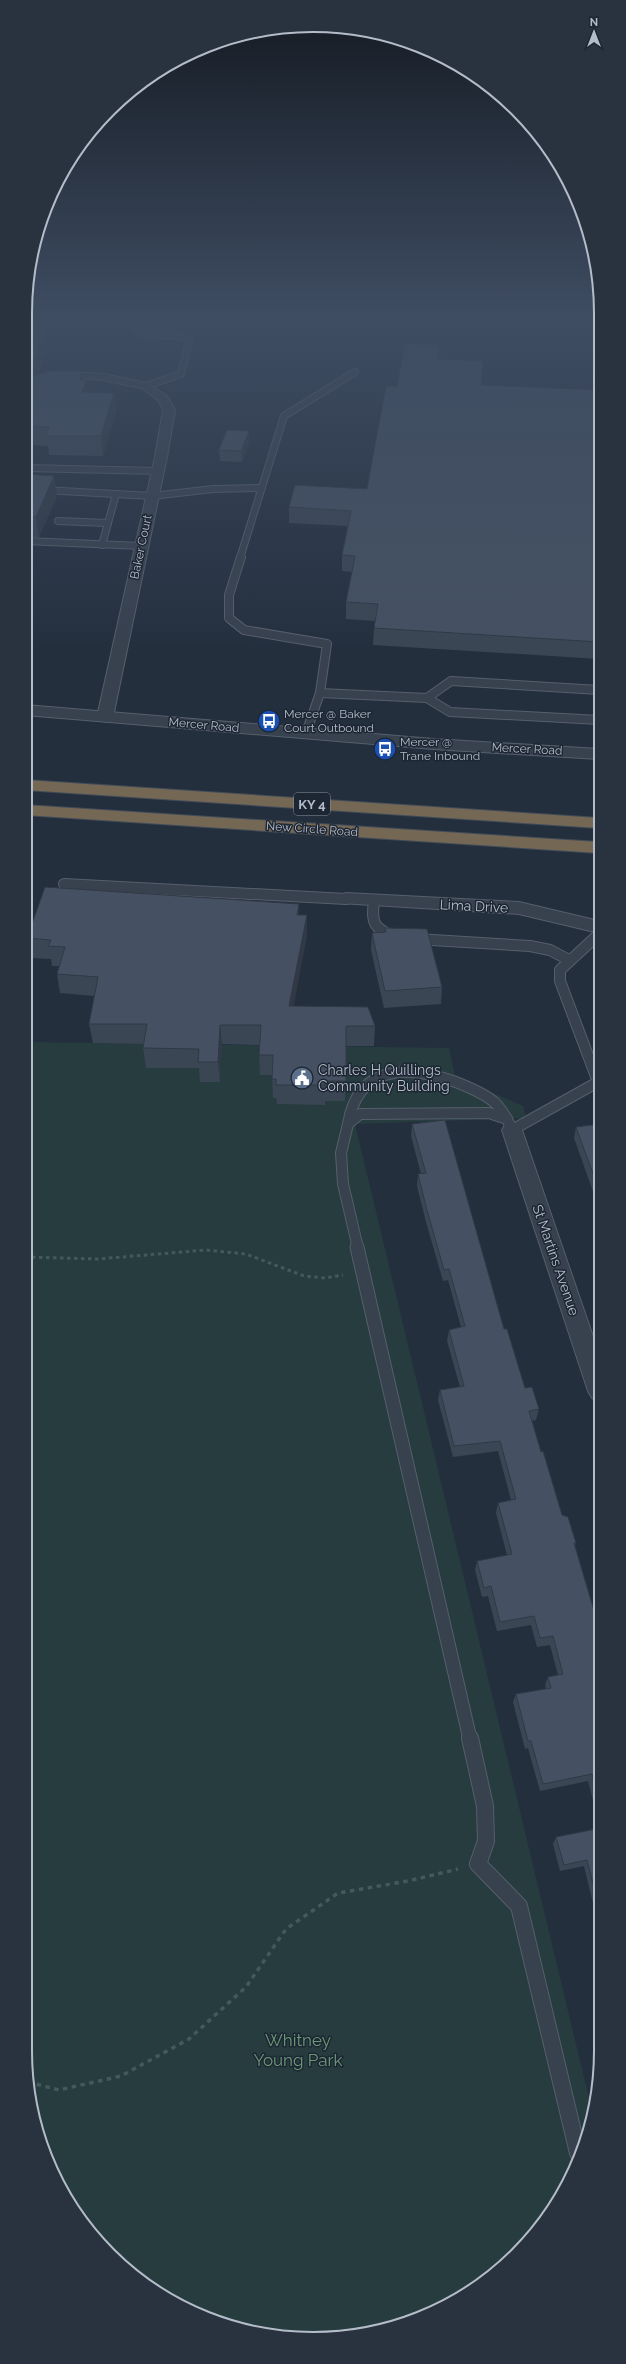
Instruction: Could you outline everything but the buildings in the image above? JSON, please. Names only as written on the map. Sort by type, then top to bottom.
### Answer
[{"type":"highway","name":"New Circle Road","points":[[32,785],[594,823]]},
{"type":"highway","name":"New Circle Road","points":[[32,810],[594,848]]},
{"type":"street","name":"Baker Court","points":[[105,717],[158,471],[166,429]]},
{"type":"street","name":"Mercer Road","points":[[32,711],[306,733],[594,754]]},
{"type":"street","name":"Lima Drive","points":[[346,899],[519,908],[547,913],[594,925]]},
{"type":"street","name":"St Martins Avenue","points":[[509,1124],[594,1373]]},
{"type":"lane","points":[[280,429],[229,595],[229,618],[244,630],[326,644],[320,693],[306,733]]},
{"type":"lane","points":[[32,468],[158,471]]},
{"type":"lane","points":[[32,489],[152,496],[213,488],[262,488]]},
{"type":"lane","points":[[102,545],[116,494]]},
{"type":"lane","points":[[58,521],[108,523]]},
{"type":"lane","points":[[32,541],[142,546]]},
{"type":"lane","points":[[427,698],[451,681],[594,690]]},
{"type":"lane","points":[[320,693],[427,698],[450,712],[594,720]]},
{"type":"lane","points":[[64,884],[346,899]]},
{"type":"lane","points":[[374,901],[372,918],[377,929],[393,938],[530,946],[550,950],[569,960]]},
{"type":"lane","points":[[594,939],[569,960],[560,970],[560,981],[594,1071]]},
{"type":"lane","points":[[509,1124],[493,1100],[444,1077],[428,1072],[384,1073],[364,1086],[350,1109],[341,1153],[343,1184],[485,1806],[486,1841],[478,1864],[519,1906],[577,2148]]},
{"type":"lane","points":[[509,1124],[594,1084]]},
{"type":"lane","points":[[348,1124],[360,1114],[489,1113],[509,1124]]},
{"type":"path","points":[[32,1258],[106,1258],[206,1250],[246,1254],[304,1276],[325,1278],[363,1272]]},
{"type":"path","points":[[34,2083],[59,2090],[121,2076],[189,2039],[246,1987],[286,1929],[338,1892],[408,1881],[478,1864]]},
{"type":"green space","name":"Whitney Young Park","points":[[32,1042],[449,1048],[455,1076],[523,1106],[526,1118],[355,1124],[590,2101],[573,2159],[547,2207],[512,2250],[484,2274],[454,2294],[421,2311],[368,2327],[350,2330],[313,2332],[276,2330],[258,2327],[205,2311],[172,2294],[142,2274],[114,2250],[79,2207],[53,2159],[37,2106],[34,2088],[32,2051]]},
{"type":"place","name":"Mercer @ Baker Court Outbound","points":[[269,721]]},
{"type":"place","name":"Mercer @ Trane Inbound","points":[[385,749]]},
{"type":"place","name":"Charles H Quillings Community Building","points":[[302,1078]]}]
